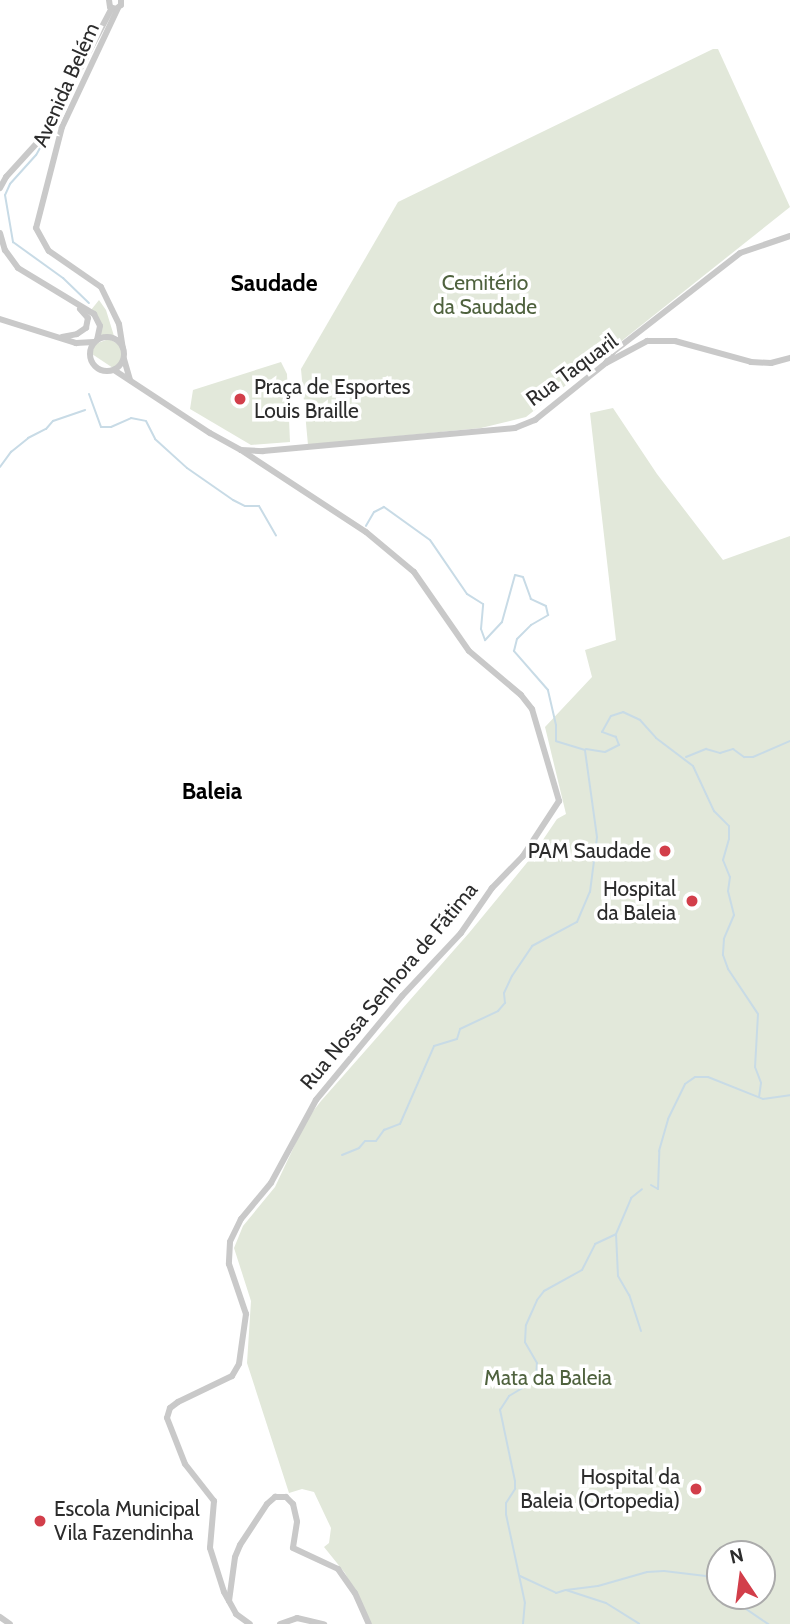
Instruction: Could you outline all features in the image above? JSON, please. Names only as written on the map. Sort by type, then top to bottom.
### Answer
[{"type":"street","points":[[109,0],[115,8],[121,0]]},
{"type":"street","name":"Avenida Belém","points":[[0,188],[6,177],[46,133],[115,8]]},
{"type":"street","name":"Avenida Belém","points":[[115,8],[62,127],[36,228],[49,251],[101,287],[119,324],[123,348]]},
{"type":"street","points":[[0,233],[5,250],[18,268],[97,318],[100,326],[90,356]]},
{"type":"street","points":[[606,363],[613,352],[740,253],[790,236]]},
{"type":"street","points":[[61,338],[77,334],[88,323],[88,318],[74,302]]},
{"type":"street","points":[[0,319],[76,343],[115,339],[123,348],[130,380]]},
{"type":"street","name":"Rua Taquaril","points":[[241,450],[287,450],[525,425],[606,363],[640,344],[659,340],[692,345],[751,362],[771,363],[790,358]]},
{"type":"street","points":[[76,343],[90,356],[97,368],[114,370],[263,466]]},
{"type":"street","points":[[114,370],[124,358]]},
{"type":"street","points":[[263,451],[263,466]]},
{"type":"street","name":"Rua Nossa Senhora de Fátima","points":[[250,1624],[236,1614],[229,1602],[210,1548],[215,1522],[214,1501],[182,1458],[167,1413],[178,1402],[232,1376],[239,1364],[246,1314],[229,1264],[230,1242],[242,1219],[271,1183],[316,1100],[402,996],[461,933],[492,888],[523,856],[559,801],[532,709],[516,689],[469,652],[414,572],[366,532],[263,466]]},
{"type":"street","points":[[229,1602],[235,1558],[240,1545],[267,1504],[279,1496],[290,1499],[295,1510],[297,1522],[293,1548],[338,1569],[355,1593],[369,1624]]},
{"type":"street","points":[[0,1618],[10,1624]]},
{"type":"street","points":[[279,1624],[297,1618],[324,1624]]},
{"type":"green space","name":"Cemitério da Saudade","points":[[713,49],[718,49],[790,207],[526,417],[481,428],[308,445],[301,369],[398,202]]},
{"type":"green space","points":[[99,300],[106,310],[114,336],[101,337],[100,320],[91,310]]},
{"type":"green space","points":[[109,339],[118,344],[123,353],[120,362],[113,368],[92,354],[95,344]]},
{"type":"green space","name":"Praça de Esportes Louis Braille","points":[[281,362],[287,374],[290,442],[251,445],[190,409],[193,390]]},
{"type":"green space","name":"Mata da Baleia","points":[[613,408],[657,474],[723,560],[790,536],[790,1624],[371,1624],[345,1573],[324,1547],[329,1543],[331,1528],[314,1492],[302,1489],[289,1493],[247,1363],[251,1301],[234,1248],[243,1226],[275,1187],[307,1119],[469,933],[530,859],[557,819],[566,814],[545,727],[592,677],[585,650],[616,640],[590,413]]},
{"type":"waterway","points":[[45,139],[36,155],[10,184],[5,195],[13,242],[63,278],[89,303]]},
{"type":"waterway","points":[[89,394],[101,427],[111,427],[131,418],[146,421],[155,439],[187,468],[233,500],[245,506],[259,506],[276,535]]},
{"type":"waterway","points":[[0,467],[11,452],[28,438],[46,429],[53,421],[85,410]]},
{"type":"waterway","points":[[342,1155],[359,1148],[365,1141],[376,1141],[384,1130],[400,1124],[434,1046],[457,1039],[460,1029],[498,1011],[505,1003],[504,993],[512,976],[532,946],[577,922],[590,892],[597,837],[585,750],[556,741],[556,725],[548,690],[514,651],[517,639],[531,625],[548,615],[546,606],[531,599],[523,577],[515,575],[502,622],[485,640],[481,629],[483,604],[467,594],[430,540],[384,507],[374,512],[366,526]]},
{"type":"waterway","points":[[586,749],[605,752],[619,745],[616,737],[602,732],[611,716],[623,712],[640,720],[656,738],[693,766],[714,811],[729,826],[729,839],[723,860],[730,877],[728,891],[734,915],[724,939],[723,955],[728,969],[758,1014],[755,1067],[761,1083],[759,1097]]},
{"type":"waterway","points":[[686,757],[706,749],[720,753],[733,749],[744,757],[753,757],[790,741]]},
{"type":"waterway","points":[[651,1185],[658,1189],[659,1151],[668,1119],[685,1084],[695,1077],[708,1077],[763,1099],[790,1095]]},
{"type":"waterway","points":[[641,1331],[629,1295],[618,1276],[616,1234],[631,1198],[642,1189]]},
{"type":"waterway","points":[[523,1624],[525,1603],[506,1514],[506,1503],[515,1489],[515,1481],[500,1410],[509,1396],[536,1380],[537,1363],[525,1342],[526,1325],[537,1300],[544,1291],[582,1270],[595,1244],[616,1234]]},
{"type":"waterway","points":[[566,1590],[598,1586],[647,1572],[664,1571],[706,1576]]},
{"type":"waterway","points":[[520,1576],[556,1593],[566,1590],[606,1603],[639,1624]]},
{"type":"waterway","points":[[748,1610],[768,1624]]},
{"type":"place","name":"Praça de Esportes Louis Braille","points":[[240,399]]},
{"type":"place","name":"PAM Saudade","points":[[665,851]]},
{"type":"place","name":"Hospital da Baleia","points":[[692,901]]},
{"type":"place","name":"Hospital da Baleia (Ortopedia)","points":[[696,1489]]},
{"type":"place","name":"Escola Municipal Vila Fazendinha","points":[[40,1521]]},
{"type":"district","name":"Saudade","points":[[274,283]]},
{"type":"district","name":"Baleia","points":[[212,791]]}]
